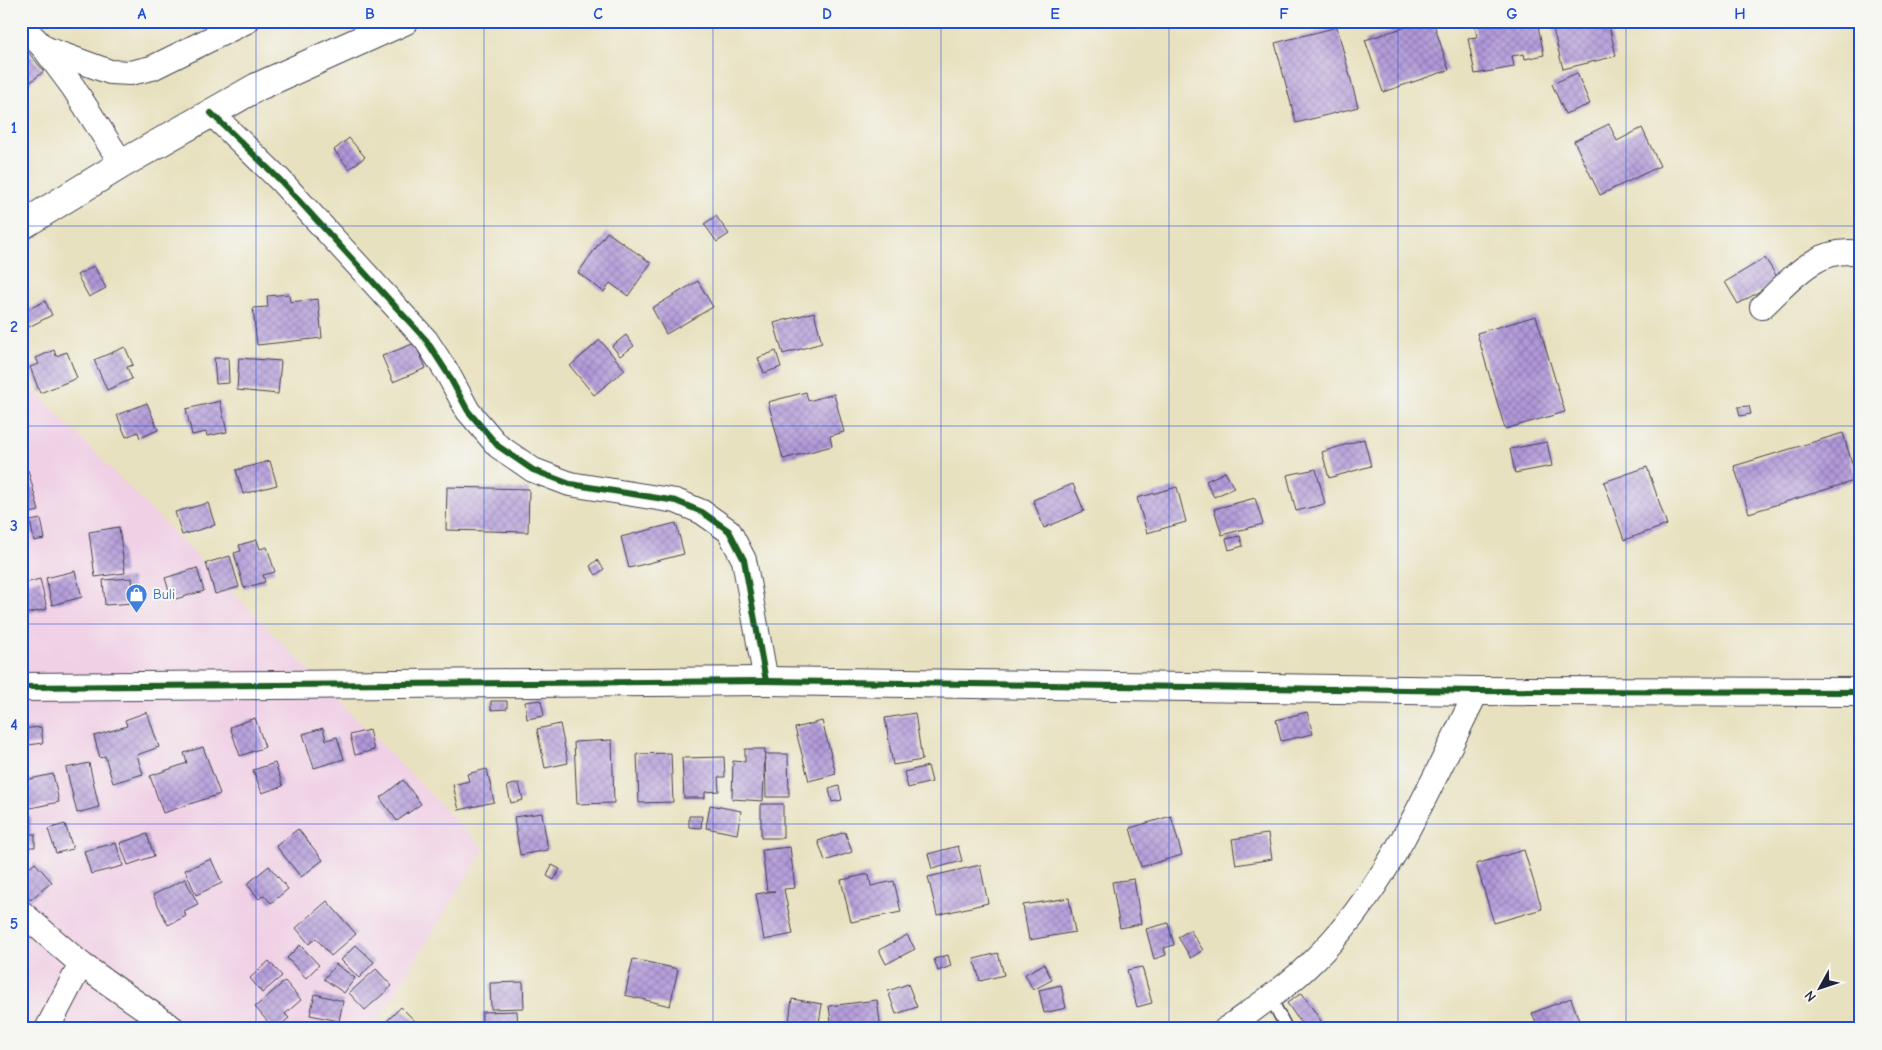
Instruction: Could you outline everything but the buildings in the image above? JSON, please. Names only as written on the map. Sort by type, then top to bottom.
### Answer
[{"type":"street","points":[[44,48],[110,72],[130,74],[152,68],[247,21]]},
{"type":"street","points":[[21,226],[122,164],[257,87],[404,21]]},
{"type":"street","points":[[21,25],[44,48],[73,86],[122,164]]},
{"type":"street","points":[[212,113],[280,180],[426,340],[448,374],[468,411],[498,446],[533,470],[570,484],[676,501],[702,512],[728,531],[744,560],[766,681]]},
{"type":"street","points":[[1762,307],[1810,263],[1828,254],[1846,251],[1861,253]]},
{"type":"street","points":[[21,687],[766,681],[1477,692],[1860,693]]},
{"type":"street","points":[[1226,1029],[1270,997],[1313,961],[1357,911],[1394,854],[1477,692]]},
{"type":"street","points":[[21,912],[81,964],[174,1029]]},
{"type":"street","points":[[47,1029],[81,964]]},
{"type":"lane","points":[[1270,997],[1287,1029]]},
{"type":"shaded area","name":"Buli","points":[[21,377],[484,849],[373,1029],[21,1029]]},
{"type":"cycle path","points":[[211,113],[280,180],[426,340],[448,374],[468,411],[498,446],[533,470],[570,484],[676,501],[702,512],[729,531],[744,560],[766,681]]},
{"type":"cycle path","points":[[21,687],[766,681],[1477,691],[1861,692]]},
{"type":"place","name":"Buli","points":[[137,613]]}]
